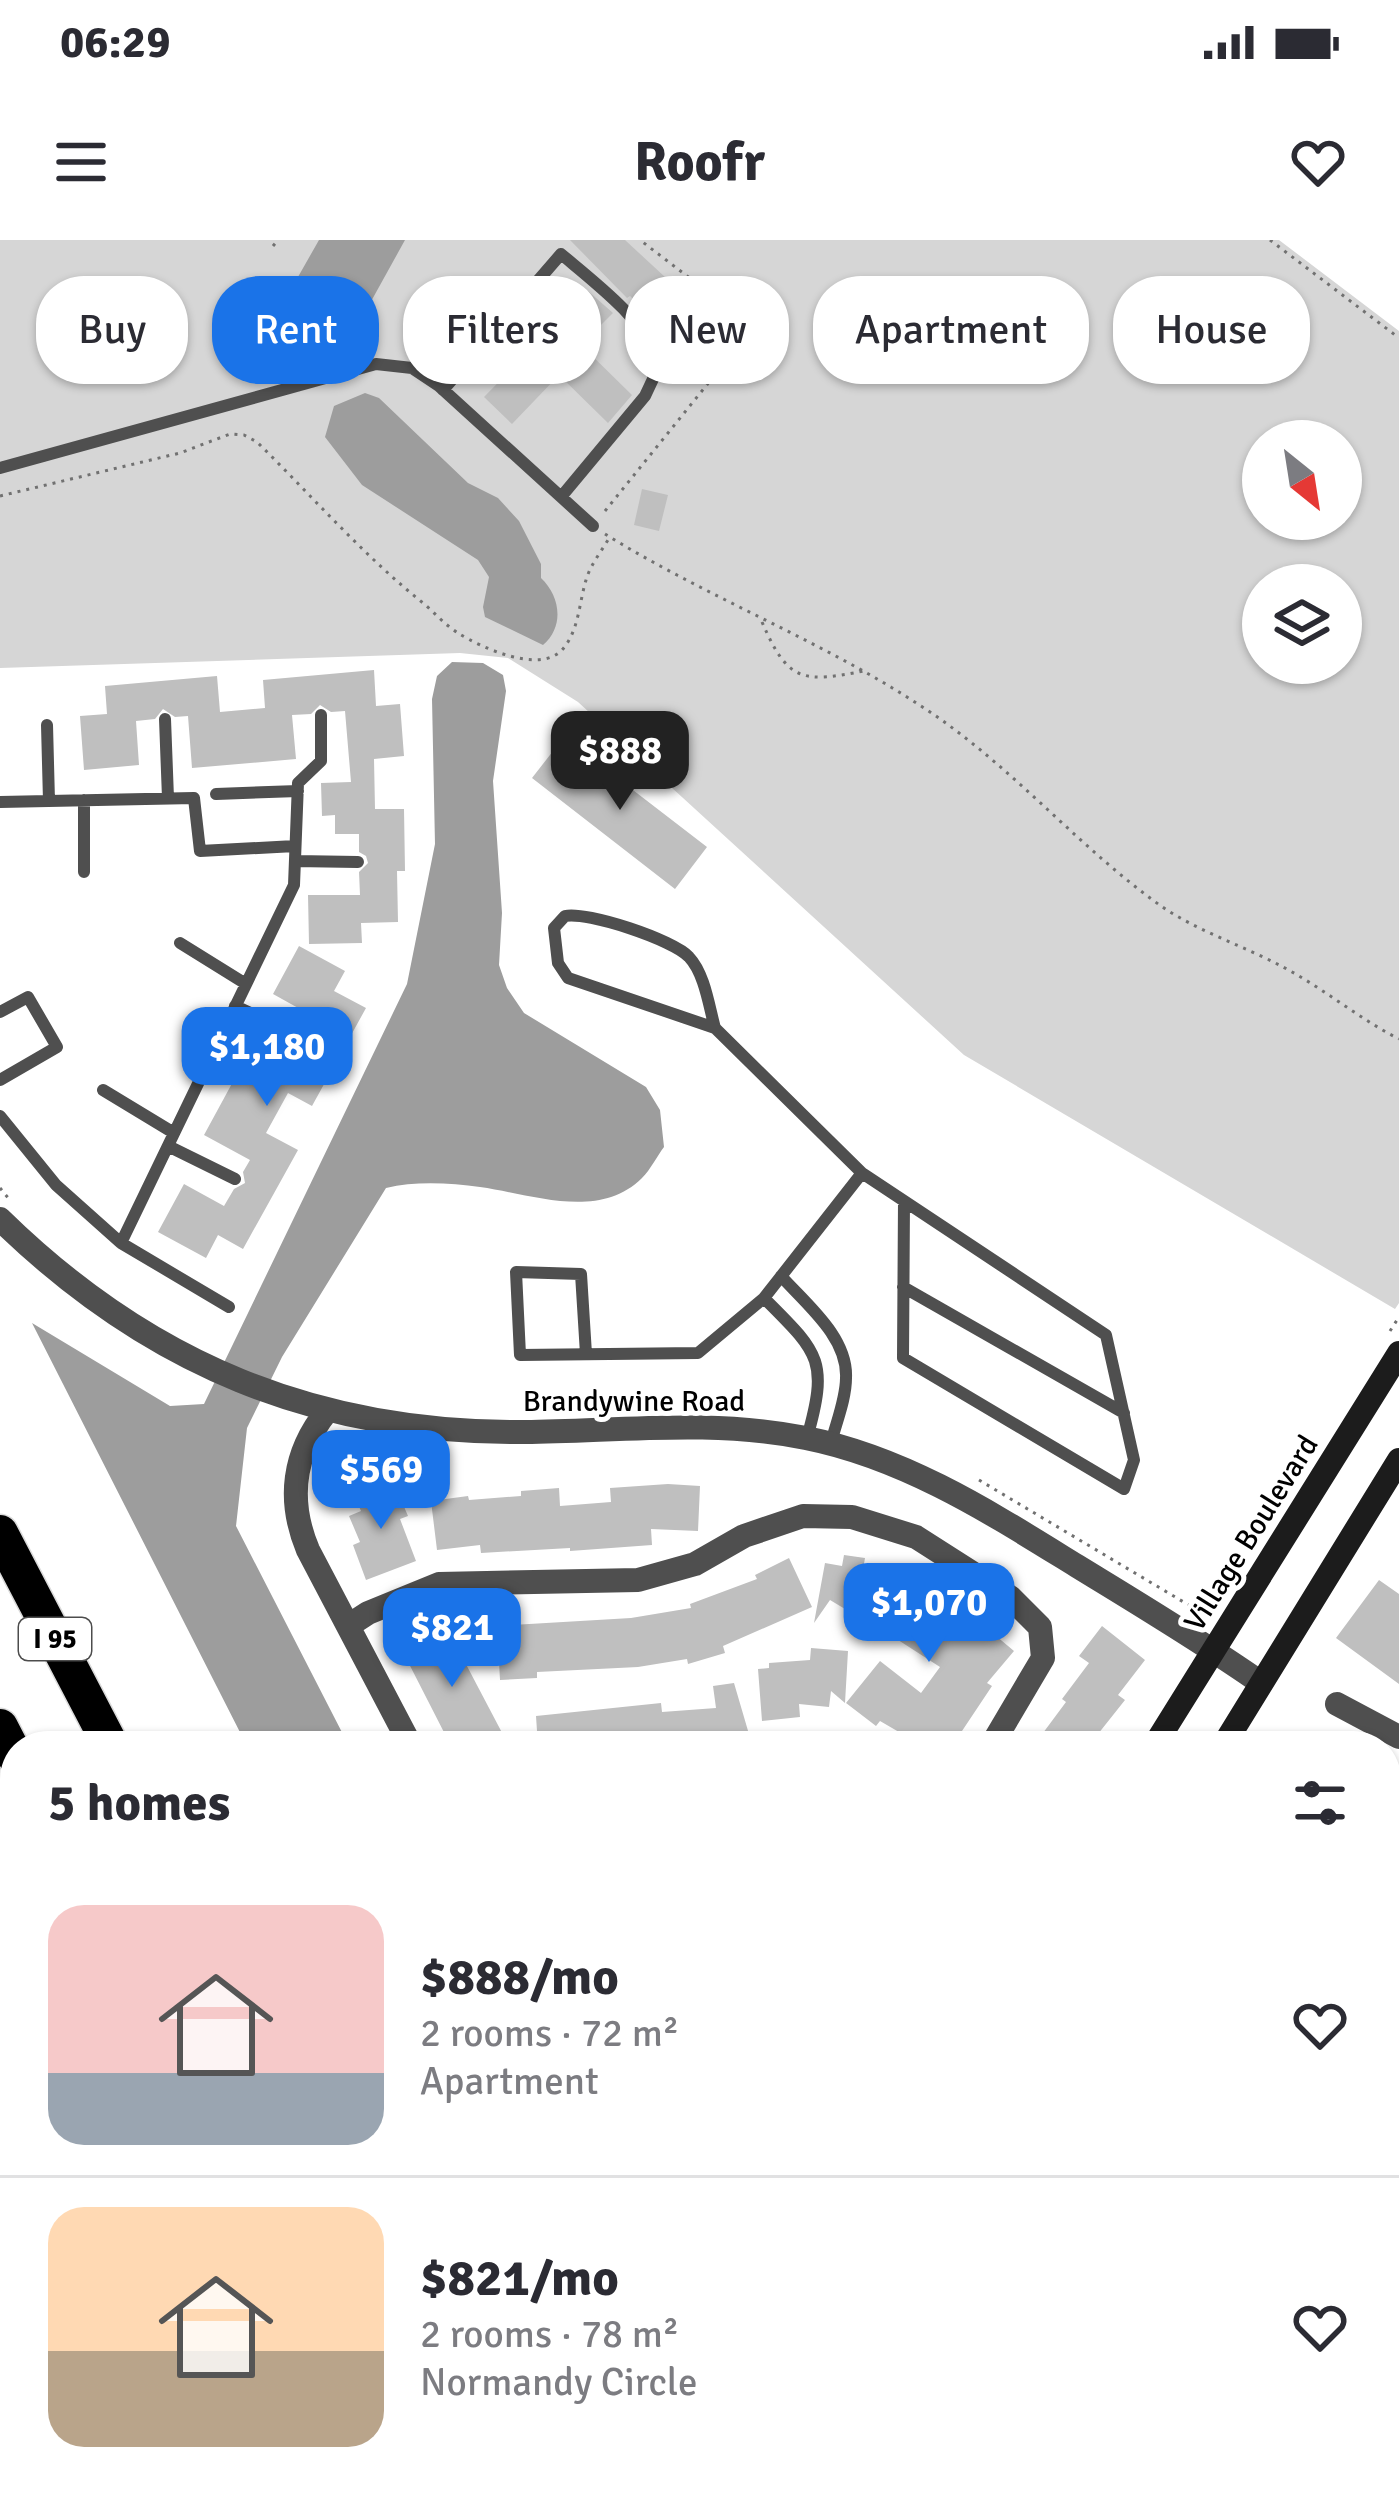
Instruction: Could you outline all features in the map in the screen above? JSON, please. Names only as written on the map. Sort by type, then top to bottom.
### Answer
[{"type":"highway","name":"I 95","points":[[0,1533],[103,1731]]},
{"type":"street","name":"Brandywine Road","points":[[9,1214],[82,1292],[144,1334],[215,1372],[270,1394],[375,1421],[472,1432],[689,1426],[819,1441],[896,1466],[983,1508],[1261,1683]]},
{"type":"street","name":"Village Boulevard","points":[[1163,1731],[1395,1352]]},
{"type":"street","points":[[327,1411],[299,1462],[296,1506],[302,1535],[403,1731]]},
{"type":"street","points":[[1231,1731],[1399,1460]]},
{"type":"street","points":[[348,1626],[439,1584],[638,1580],[694,1564],[744,1536],[803,1516],[852,1517],[916,1537],[1010,1597],[1040,1628],[1043,1658],[1000,1731]]},
{"type":"street","points":[[1337,1704],[1388,1731]]},
{"type":"lane","points":[[443,390],[561,254],[598,286],[651,338],[661,362],[645,396],[561,497]]},
{"type":"lane","points":[[0,468],[376,364],[412,368],[443,390],[593,526]]},
{"type":"lane","points":[[121,1243],[294,885],[298,783],[321,761],[321,715]]},
{"type":"lane","points":[[165,719],[168,798]]},
{"type":"lane","points":[[47,725],[49,801]]},
{"type":"lane","points":[[216,794],[298,791]]},
{"type":"lane","points":[[0,802],[194,798],[200,851],[295,854],[358,862]]},
{"type":"lane","points":[[84,800],[84,872]]},
{"type":"lane","points":[[715,1028],[693,962],[676,947],[584,915],[566,916],[554,928],[555,954],[568,978],[715,1028],[862,1174],[904,1201],[1106,1335],[1134,1460],[1124,1489],[903,1358],[904,1201]]},
{"type":"lane","points":[[180,943],[246,984]]},
{"type":"lane","points":[[0,1012],[28,997],[57,1047],[0,1080]]},
{"type":"lane","points":[[235,1006],[302,1037]]},
{"type":"lane","points":[[103,1090],[235,1179]]},
{"type":"lane","points":[[0,1116],[56,1185],[121,1243],[229,1307]]},
{"type":"lane","points":[[586,1354],[581,1274],[516,1272],[520,1355],[698,1353],[764,1298],[862,1174]]},
{"type":"lane","points":[[781,1276],[836,1340],[844,1359],[846,1379],[819,1441]]},
{"type":"lane","points":[[903,1287],[1124,1413]]},
{"type":"lane","points":[[764,1298],[817,1357],[819,1441]]},
{"type":"path","points":[[273,246],[278,240]]},
{"type":"path","points":[[640,240],[730,309],[744,331],[739,345],[593,526],[675,577],[864,671],[927,710],[1012,774],[1164,908],[1288,969],[1399,1039]]},
{"type":"path","points":[[1270,240],[1399,338]]},
{"type":"path","points":[[0,496],[180,453],[220,436],[244,435],[322,505],[372,560],[446,624],[469,638],[535,660],[550,657],[566,645],[577,623],[586,578],[610,537]]},
{"type":"path","points":[[761,620],[779,658],[795,674],[815,679],[864,671]]},
{"type":"path","points":[[0,1188],[9,1214]]},
{"type":"path","points":[[1395,1352],[1399,1317]]},
{"type":"path","points":[[966,1474],[1207,1616],[1217,1608]]},
{"type":"shaded area","points":[[0,240],[1279,240],[1399,331],[1399,1303],[1395,1309],[964,1055],[578,702],[508,658],[460,653],[0,668]]},
{"type":"shaded area","points":[[319,240],[405,240],[379,287],[379,276],[299,276]]},
{"type":"shaded area","points":[[365,393],[379,398],[468,483],[498,498],[519,521],[541,564],[541,578],[556,602],[555,629],[543,645],[485,617],[489,577],[478,560],[362,485],[325,437],[334,406]]},
{"type":"shaded area","points":[[452,662],[483,663],[503,675],[506,691],[493,781],[502,913],[499,965],[507,988],[524,1013],[646,1087],[660,1110],[664,1147],[645,1174],[606,1199],[542,1199],[457,1184],[386,1188],[282,1357],[247,1428],[236,1526],[341,1731],[239,1731],[32,1323],[170,1406],[204,1404],[407,984],[435,844],[432,699],[437,676]]},
{"type":"building","points":[[570,240],[625,240],[664,276],[625,276],[625,296]]},
{"type":"building","points":[[601,302],[613,313],[601,325]]},
{"type":"building","points":[[601,365],[632,395],[608,423],[568,384],[601,384]]},
{"type":"building","points":[[497,384],[550,384],[512,424],[484,397]]},
{"type":"building","points":[[642,489],[668,495],[659,531],[634,525]]},
{"type":"building","points":[[374,670],[376,706],[400,704],[404,756],[374,759],[375,809],[404,809],[405,871],[397,871],[398,922],[361,923],[362,943],[309,944],[308,895],[360,895],[359,872],[368,863],[359,852],[359,834],[335,834],[335,815],[322,816],[321,783],[351,782],[345,711],[331,712],[320,705],[311,714],[292,715],[296,759],[192,768],[188,716],[175,717],[163,709],[155,719],[136,721],[139,765],[84,770],[80,716],[107,714],[105,686],[217,676],[220,712],[265,708],[263,680]]},
{"type":"building","points":[[564,737],[707,847],[675,889],[532,778]]},
{"type":"building","points":[[299,946],[345,971],[334,991],[366,1008],[312,1106],[288,1093],[266,1133],[298,1150],[243,1249],[218,1235],[206,1258],[158,1232],[184,1184],[224,1206],[234,1189],[245,1183],[243,1172],[250,1160],[204,1135],[254,1043],[293,1064],[302,1047],[311,1042],[318,1019],[273,994]]},
{"type":"building","points":[[393,1481],[408,1516],[400,1519],[416,1561],[366,1580],[353,1545],[360,1542],[349,1516],[361,1511],[355,1497]]},
{"type":"building","points":[[700,1486],[698,1531],[651,1529],[652,1545],[570,1551],[481,1553],[480,1545],[437,1550],[431,1501],[521,1496],[521,1491],[559,1488],[560,1506],[611,1502],[610,1488]]},
{"type":"building","points":[[844,1555],[865,1558],[855,1615],[830,1600],[814,1623],[825,1563],[842,1566]]},
{"type":"building","points":[[789,1558],[812,1607],[723,1646],[725,1653],[688,1664],[687,1659],[638,1667],[537,1672],[537,1678],[500,1680],[497,1626],[631,1618],[691,1608],[690,1604],[757,1579],[755,1575]]},
{"type":"building","points":[[888,1571],[977,1620],[1014,1651],[987,1683],[992,1686],[962,1731],[897,1731],[880,1721],[876,1726],[846,1703],[880,1661],[921,1693],[940,1667],[861,1616]]},
{"type":"building","points":[[1379,1580],[1399,1594],[1399,1684],[1336,1638]]},
{"type":"building","points":[[439,1622],[443,1632],[448,1630],[501,1731],[443,1731],[404,1654],[414,1648],[409,1638]]},
{"type":"building","points":[[1102,1626],[1145,1660],[1118,1695],[1125,1700],[1100,1731],[1044,1731],[1089,1663],[1079,1656]]},
{"type":"building","points":[[811,1648],[848,1651],[845,1703],[831,1691],[829,1707],[799,1704],[800,1717],[762,1721],[758,1669],[769,1668],[769,1663],[810,1660]]},
{"type":"building","points":[[734,1683],[748,1731],[537,1731],[536,1716],[661,1703],[662,1712],[716,1708],[713,1686]]}]
